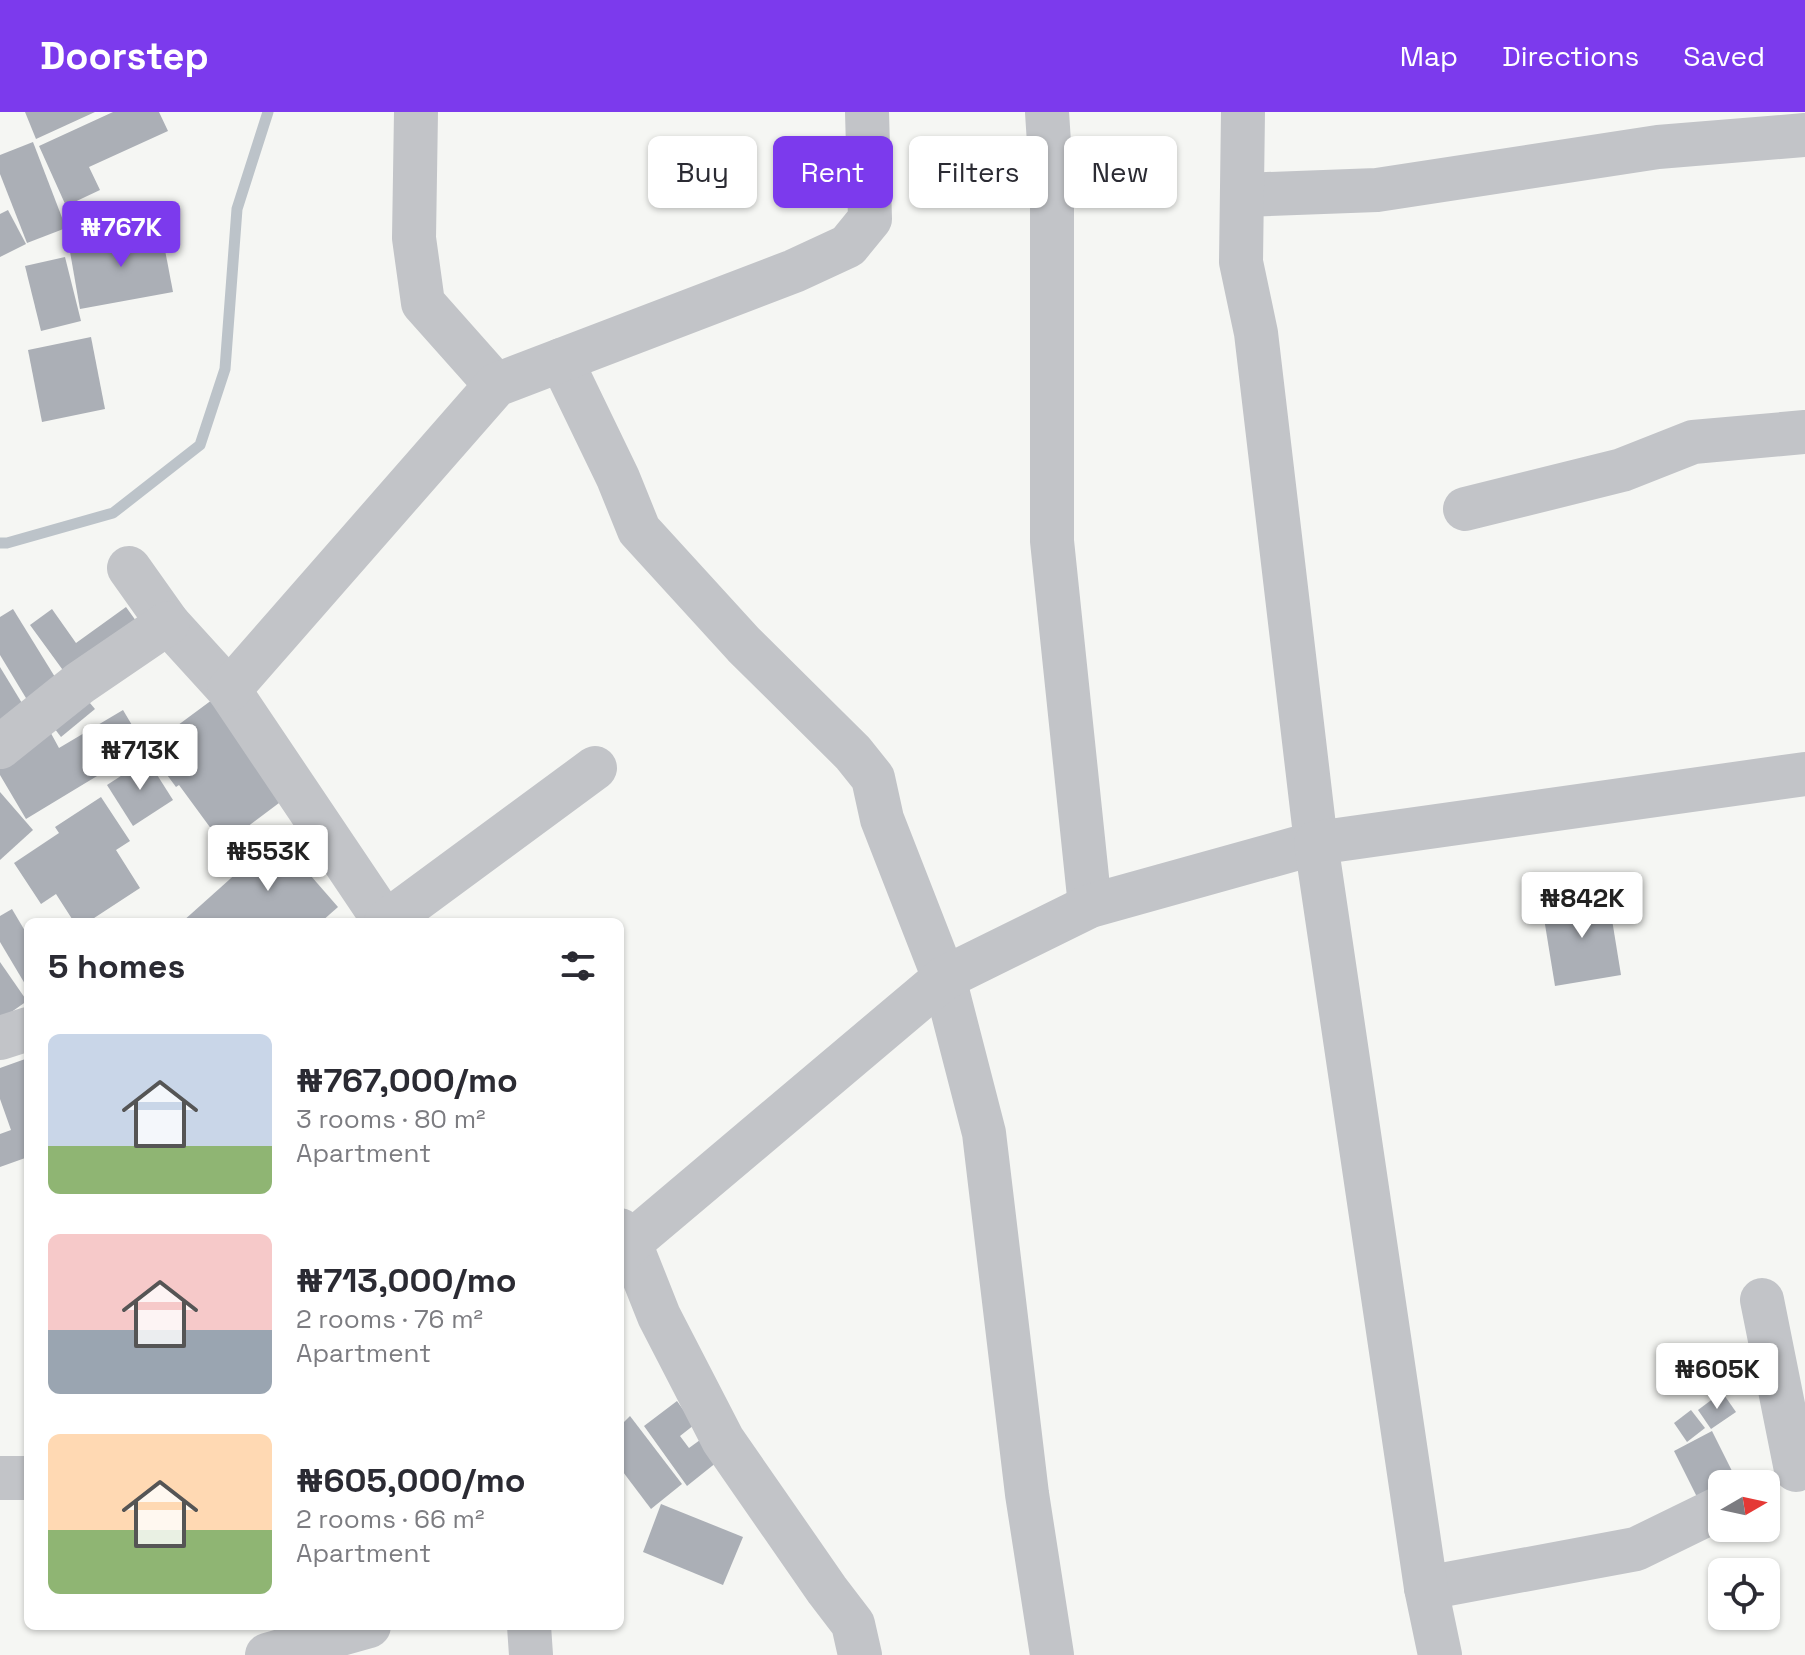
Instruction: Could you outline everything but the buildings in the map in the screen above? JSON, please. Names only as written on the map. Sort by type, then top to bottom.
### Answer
[{"type":"street","points":[[416,112],[414,238],[423,303],[496,385]]},
{"type":"street","points":[[229,690],[496,385],[794,271],[848,246],[870,219],[867,112]]},
{"type":"street","points":[[1047,112],[1052,189],[1052,541],[1090,906]]},
{"type":"street","points":[[1243,112],[1241,262],[1256,333],[1316,843],[1426,1588],[1440,1655]]},
{"type":"street","points":[[1242,195],[1377,190],[1658,147],[1805,135]]},
{"type":"street","points":[[561,360],[618,478],[639,530],[744,645],[853,753],[873,778],[882,819],[944,978],[984,1133],[1027,1494],[1052,1655]]},
{"type":"street","points":[[1465,509],[1622,470],[1693,442],[1805,432]]},
{"type":"street","points":[[129,568],[168,623],[229,690],[383,918]]},
{"type":"street","points":[[0,747],[80,683],[168,623]]},
{"type":"street","points":[[391,918],[595,768]]},
{"type":"street","points":[[624,1241],[944,978],[1090,906],[1316,843],[1805,774]]},
{"type":"street","points":[[0,1038],[24,1030]]},
{"type":"street","points":[[624,1244],[723,1440],[853,1624],[860,1655]]},
{"type":"street","points":[[1762,1300],[1789,1473]]},
{"type":"street","points":[[0,1478],[24,1478]]},
{"type":"street","points":[[1426,1588],[1636,1549],[1708,1514]]},
{"type":"street","points":[[267,1655],[355,1630]]},
{"type":"street","points":[[529,1630],[531,1655]]},
{"type":"waterway","points":[[0,543],[113,513],[200,445],[225,369],[237,209],[268,112]]}]
